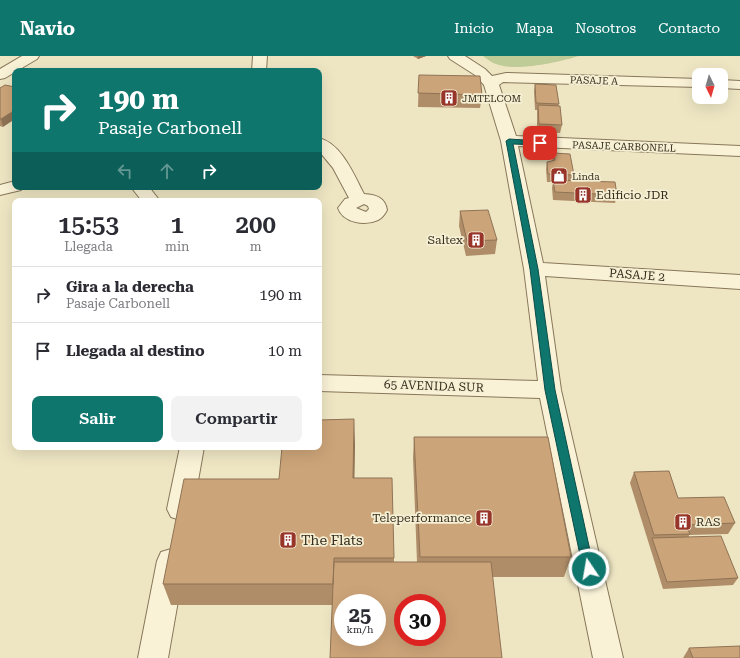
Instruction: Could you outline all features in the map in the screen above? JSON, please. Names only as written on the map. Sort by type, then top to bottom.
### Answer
[{"type":"street","points":[[0,75],[32,56]]},
{"type":"street","points":[[23,68],[44,56]]},
{"type":"street","points":[[259,68],[260,56]]},
{"type":"street","points":[[455,56],[480,72],[491,84],[509,141],[534,269],[550,390],[608,658]]},
{"type":"street","points":[[0,81],[12,75]]},
{"type":"street","name":"PASAJE A","points":[[491,84],[498,79],[506,78],[692,83]]},
{"type":"street","points":[[728,84],[740,84]]},
{"type":"street","name":"PASAJE CARBONELL","points":[[509,141],[740,151]]},
{"type":"street","points":[[322,145],[332,153],[337,160],[358,199]]},
{"type":"street","points":[[0,190],[12,187]]},
{"type":"street","points":[[142,190],[149,198]]},
{"type":"street","name":"PASAJE 2","points":[[534,269],[740,282]]},
{"type":"street","name":"65 AVENIDA SUR","points":[[322,383],[550,390]]},
{"type":"street","points":[[153,658],[191,450]]},
{"type":"green space","points":[[483,56],[579,56],[538,65],[515,67],[494,63]]},
{"type":"building","points":[[419,75],[480,76],[482,95],[418,93]]},
{"type":"building","points":[[535,84],[556,85],[559,104],[536,103]]},
{"type":"building","points":[[5,85],[12,86],[12,112],[1,119],[0,119],[0,88]]},
{"type":"building","points":[[538,105],[560,106],[562,125],[539,124]]},
{"type":"building","points":[[554,153],[570,154],[574,175],[548,174],[547,162],[555,160]]},
{"type":"building","points":[[553,180],[615,182],[617,195],[555,192]]},
{"type":"building","points":[[488,210],[497,240],[467,241],[460,211]]},
{"type":"building","name":"The Flats","points":[[354,419],[353,478],[392,478],[394,558],[334,558],[333,584],[163,584],[184,479],[279,479],[282,450],[322,450],[322,420]]},
{"type":"building","name":"Teleperformance","points":[[414,437],[548,437],[571,557],[420,557]]},
{"type":"building","name":"RAS","points":[[669,471],[678,498],[724,497],[735,523],[686,525],[690,534],[654,535],[634,472]]},
{"type":"building","points":[[721,536],[738,578],[667,582],[652,538]]},
{"type":"building","points":[[334,562],[491,562],[502,658],[330,658]]},
{"type":"building","points":[[740,646],[740,658],[693,658],[689,648]]},
{"type":"place","name":"JMTELCOM","points":[[449,98]]},
{"type":"place","name":"Linda","points":[[559,176]]},
{"type":"place","name":"Edificio JDR","points":[[583,195]]},
{"type":"place","name":"Saltex","points":[[476,240]]},
{"type":"place","name":"Teleperformance","points":[[484,518]]},
{"type":"place","name":"RAS","points":[[683,522]]},
{"type":"place","name":"The Flats","points":[[288,540]]},
{"type":"route","points":[[540,143],[509,141],[534,269],[550,390],[589,569]]}]
